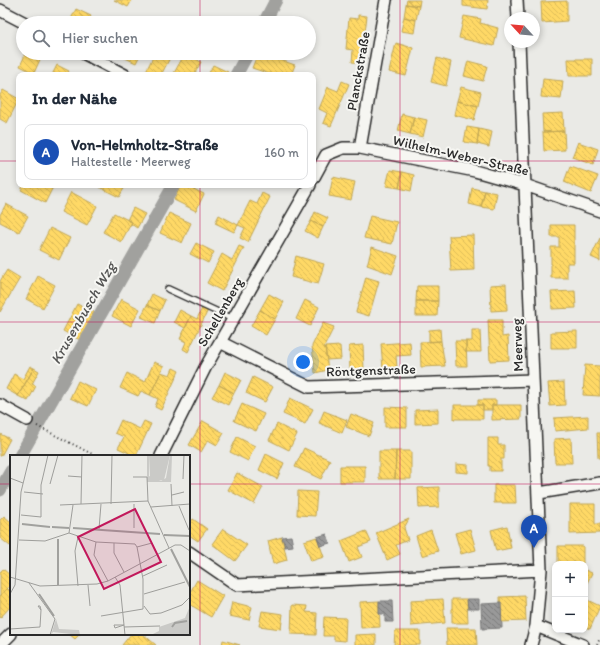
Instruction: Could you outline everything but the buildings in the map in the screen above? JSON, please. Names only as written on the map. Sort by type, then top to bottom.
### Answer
[{"type":"street","name":"Planckstraße","points":[[360,148],[386,0]]},
{"type":"street","points":[[517,0],[518,12]]},
{"type":"street","points":[[0,10],[16,18]]},
{"type":"street","name":"Meerweg","points":[[519,48],[541,570],[536,626],[531,645]]},
{"type":"street","points":[[96,60],[119,72]]},
{"type":"street","points":[[316,174],[326,156],[344,148],[360,148]]},
{"type":"street","name":"Wilhelm-Weber-Straße","points":[[360,148],[475,171],[525,185],[600,212]]},
{"type":"street","name":"Schellenberg","points":[[162,455],[205,368],[308,188]]},
{"type":"street","name":"Röntgenstraße","points":[[220,342],[309,387],[533,380]]},
{"type":"street","points":[[0,405],[27,420]]},
{"type":"street","points":[[538,494],[600,483]]},
{"type":"street","points":[[190,553],[237,585],[541,570]]},
{"type":"street","points":[[536,626],[584,645]]},
{"type":"street","points":[[2,645],[11,635]]},
{"type":"lane","points":[[168,289],[233,319]]},
{"type":"path","points":[[45,431],[94,455]]},
{"type":"path","points":[[597,645],[600,638]]},
{"type":"waterway","name":"Krusenbusch Wzg","points":[[268,16],[276,0]]},
{"type":"waterway","name":"Krusenbusch Wzg","points":[[238,72],[244,60]]},
{"type":"waterway","name":"Krusenbusch Wzg","points":[[21,455],[172,188]]},
{"type":"waterway","name":"Krusenbusch Wzg","points":[[0,490],[10,473]]},
{"type":"place","name":"Von-Helmholtz-Straße","points":[[534,548]]}]
